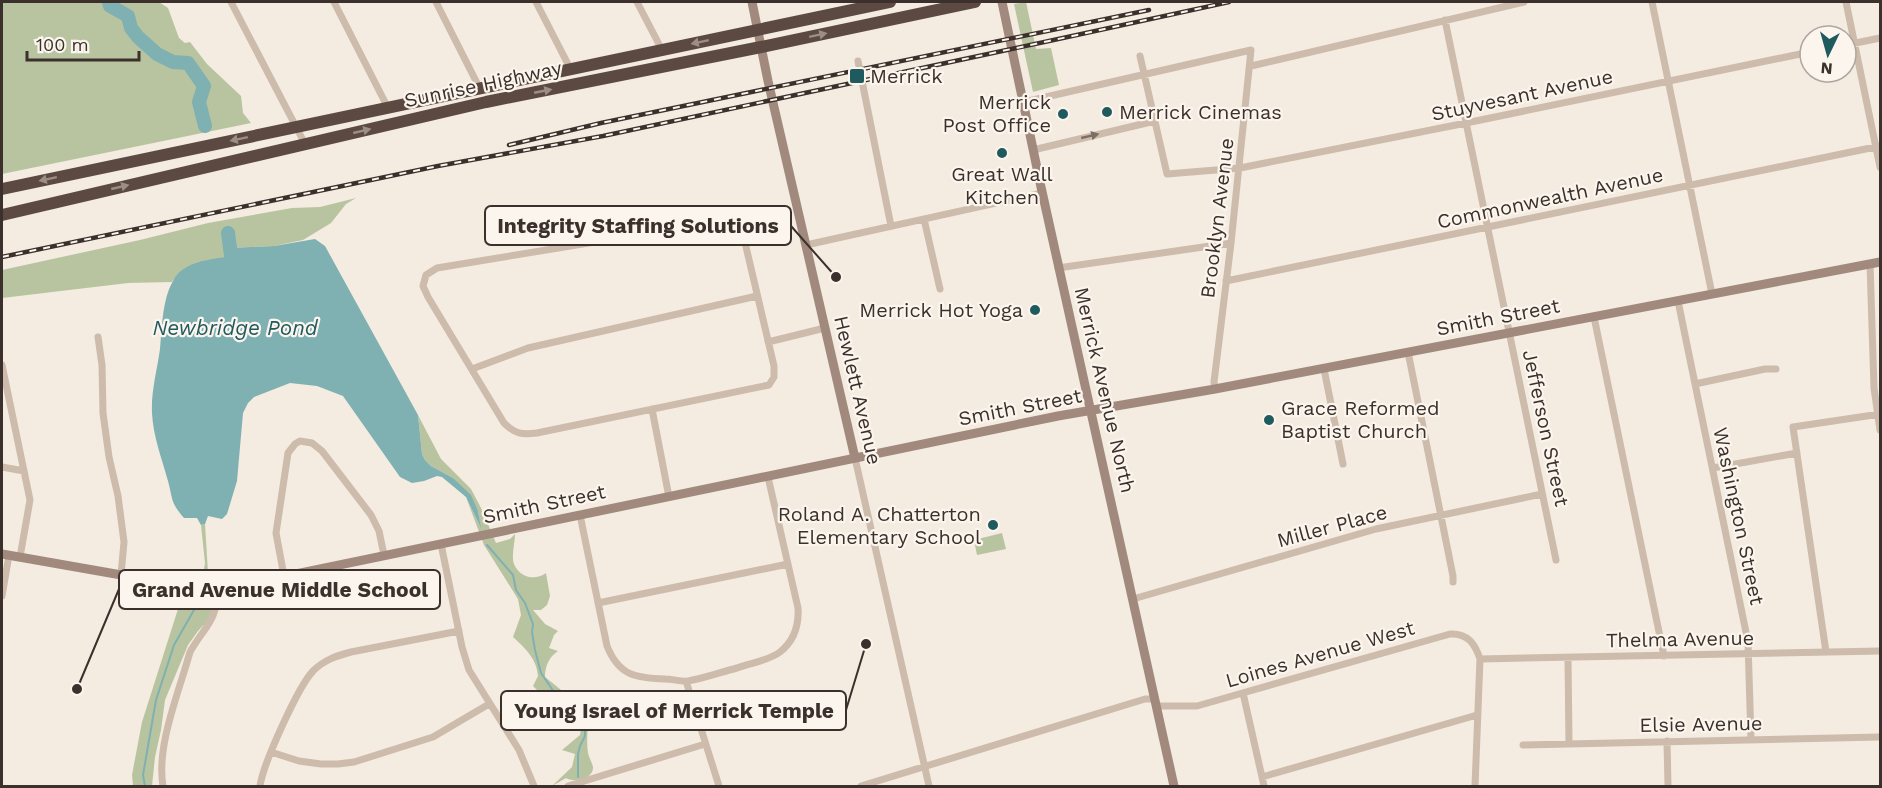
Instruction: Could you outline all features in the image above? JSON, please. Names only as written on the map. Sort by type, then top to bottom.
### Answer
[{"type":"highway","name":"Sunrise Highway","points":[[2,189],[890,2]]},
{"type":"highway","name":"Sunrise Highway","points":[[2,215],[486,102],[975,2]]},
{"type":"street","points":[[231,2],[304,144]]},
{"type":"street","points":[[334,2],[388,108]]},
{"type":"street","points":[[436,2],[486,102]]},
{"type":"street","points":[[536,2],[571,70]]},
{"type":"street","points":[[637,2],[662,50]]},
{"type":"street","name":"Hewlett Avenue","points":[[752,2],[929,786]]},
{"type":"street","name":"Merrick Avenue North","points":[[1002,2],[1058,268],[1174,786]]},
{"type":"street","points":[[1024,102],[1251,50],[1251,66],[1524,2]]},
{"type":"street","points":[[1652,2],[1712,294]]},
{"type":"street","points":[[1846,2],[1851,24]]},
{"type":"street","name":"Jefferson Street","points":[[1445,20],[1556,560]]},
{"type":"street","points":[[1858,42],[1881,38]]},
{"type":"street","name":"Stuyvesant Avenue","points":[[1155,121],[1167,174],[1240,168],[1798,54]]},
{"type":"street","points":[[1033,150],[1155,121],[1140,56]]},
{"type":"street","points":[[1858,57],[1881,167]]},
{"type":"street","points":[[858,61],[891,226]]},
{"type":"street","name":"Brooklyn Avenue","points":[[1215,389],[1251,66]]},
{"type":"street","name":"Commonwealth Avenue","points":[[1226,281],[1878,147]]},
{"type":"street","points":[[806,245],[1042,193]]},
{"type":"street","points":[[924,219],[940,289]]},
{"type":"street","points":[[722,220],[738,225],[743,234],[757,296],[774,366],[774,377],[770,385],[524,435],[512,431],[504,423],[423,286],[426,275],[437,268],[722,220]]},
{"type":"street","points":[[1058,268],[1231,243]]},
{"type":"street","name":"Smith Street","points":[[5,555],[218,589],[1090,411],[1324,369],[1881,262]]},
{"type":"street","points":[[1870,264],[1874,388],[1881,430]]},
{"type":"street","points":[[472,369],[528,348],[757,296]]},
{"type":"street","name":"Washington Street","points":[[1678,301],[1749,654],[1752,740]]},
{"type":"street","points":[[1594,317],[1664,656]]},
{"type":"street","points":[[768,342],[825,328]]},
{"type":"street","points":[[98,337],[102,365],[104,424],[124,542],[121,574]]},
{"type":"street","points":[[1408,352],[1453,582]]},
{"type":"street","points":[[2,365],[3,380],[30,500],[20,557]]},
{"type":"street","points":[[1324,369],[1343,464]]},
{"type":"street","points":[[1695,384],[1765,369],[1776,369]]},
{"type":"street","points":[[652,409],[669,497]]},
{"type":"street","points":[[1826,652],[1793,427],[1879,414]]},
{"type":"street","points":[[284,576],[276,533],[288,453],[300,441],[312,443],[322,451],[365,506],[377,525],[384,555]]},
{"type":"street","points":[[1713,468],[1797,453]]},
{"type":"street","points":[[2,467],[24,471]]},
{"type":"street","points":[[580,515],[611,656],[618,666],[635,677],[686,681],[766,659],[779,653],[789,643],[795,632],[799,620],[798,608],[768,477]]},
{"type":"street","name":"Miller Place","points":[[1133,599],[1376,529],[1542,494]]},
{"type":"street","points":[[441,543],[469,670],[519,750],[534,786]]},
{"type":"street","points":[[2,596],[5,555]]},
{"type":"street","points":[[598,603],[788,564]]},
{"type":"street","points":[[163,786],[161,768],[165,740],[190,652],[213,618],[218,589]]},
{"type":"street","points":[[260,786],[265,764],[306,680],[324,662],[351,652],[459,631]]},
{"type":"street","name":"Loines Avenue West","points":[[861,786],[1145,699],[1197,706],[1450,634],[1464,635],[1473,643],[1480,659]]},
{"type":"street","name":"Thelma Avenue","points":[[1480,659],[1881,651]]},
{"type":"street","points":[[1568,658],[1569,744]]},
{"type":"street","points":[[1475,786],[1480,659]]},
{"type":"street","points":[[686,681],[719,786]]},
{"type":"street","points":[[1243,693],[1264,786]]},
{"type":"street","points":[[271,752],[299,761],[321,764],[354,762],[432,737],[489,704]]},
{"type":"street","points":[[1262,777],[1477,715]]},
{"type":"street","name":"Elsie Avenue","points":[[1523,746],[1881,737]]},
{"type":"street","points":[[1667,741],[1668,786]]},
{"type":"street","points":[[568,786],[705,744]]},
{"type":"green space","points":[[2,2],[159,2],[168,8],[179,38],[185,43],[190,42],[207,64],[241,96],[243,113],[251,123],[2,174]]},
{"type":"green space","points":[[1026,2],[1036,49],[1051,48],[1059,85],[1033,92],[1014,4]]},
{"type":"green space","points":[[356,198],[346,204],[331,223],[303,240],[274,246],[230,248],[230,256],[172,282],[128,283],[2,298],[2,270],[208,223],[292,208],[320,207]]},
{"type":"green space","points":[[418,415],[441,459],[471,489],[496,543],[510,539],[515,534],[513,557],[517,569],[528,577],[537,577],[546,573],[550,596],[547,605],[541,610],[533,610],[545,624],[558,631],[549,648],[558,651],[548,662],[545,677],[576,702],[591,709],[587,742],[593,767],[587,777],[578,780],[566,778],[552,786],[572,767],[575,754],[562,750],[580,735],[581,729],[578,726],[557,721],[562,712],[561,702],[539,692],[533,686],[538,676],[533,659],[513,637],[521,615],[518,599],[484,545],[466,497],[480,526],[478,511],[453,478],[431,466],[425,460],[422,454]]},
{"type":"green space","points":[[205,524],[208,573],[206,589],[216,590],[211,617],[188,645],[165,700],[152,786],[133,786],[132,775],[142,722],[185,587],[201,588],[205,563],[201,525]]},
{"type":"green space","points":[[1002,533],[1006,549],[977,555],[974,540]]},
{"type":"water","name":"Newbridge Pond","points":[[315,239],[325,246],[418,415],[422,454],[425,460],[431,466],[453,478],[471,495],[478,511],[481,528],[466,497],[442,477],[437,476],[412,483],[400,477],[343,396],[317,386],[290,383],[254,397],[243,413],[237,481],[227,514],[222,519],[208,516],[205,524],[201,525],[197,518],[184,518],[176,508],[156,439],[152,413],[163,315],[173,281],[183,269],[190,265],[230,256],[230,248],[274,246]]},
{"type":"waterway","points":[[109,2],[110,6],[128,16],[131,28],[157,54],[173,62],[188,63],[204,86],[199,102],[205,126]]},
{"type":"waterway","points":[[228,233],[232,263]]},
{"type":"waterway","points":[[487,545],[513,575],[516,590],[525,603],[533,624],[532,632],[541,673],[585,730],[578,754],[578,777]]},
{"type":"waterway","points":[[145,786],[143,775],[156,700],[174,645],[198,603]]},
{"type":"railway","points":[[2,257],[438,166],[603,136],[1229,2]]},
{"type":"railway","points":[[509,145],[601,123],[1149,10]]},
{"type":"place","name":"Merrick","points":[[857,76]]},
{"type":"place","name":"Merrick Cinemas","points":[[1107,112]]},
{"type":"place","name":"Merrick Post Office","points":[[1063,114]]},
{"type":"place","name":"Great Wall Kitchen","points":[[1002,153]]},
{"type":"place","name":"Integrity Staffing Solutions","points":[[836,277]]},
{"type":"place","name":"Merrick Hot Yoga","points":[[1035,310]]},
{"type":"place","name":"Grace Reformed Baptist Church","points":[[1269,420]]},
{"type":"place","name":"Roland A. Chatterton Elementary School","points":[[993,525]]},
{"type":"place","name":"Young Israel of Merrick Temple","points":[[866,644]]},
{"type":"place","name":"Grand Avenue Middle School","points":[[77,689]]}]
